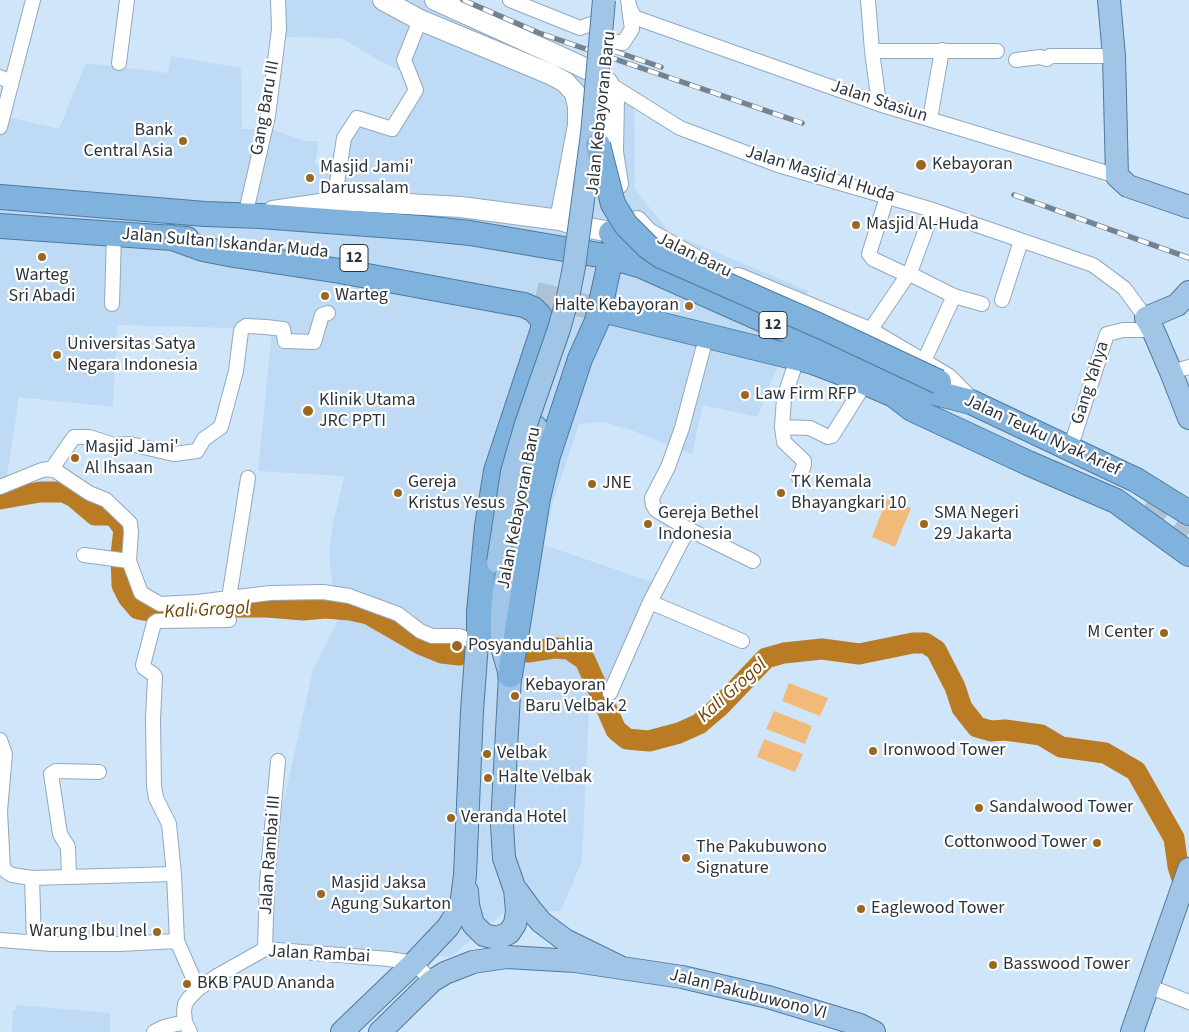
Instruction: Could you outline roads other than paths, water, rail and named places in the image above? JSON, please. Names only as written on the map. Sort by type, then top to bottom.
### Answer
[{"type":"highway","points":[[605,138],[614,204],[626,226],[648,247],[661,256],[820,326],[939,382],[968,408]]},
{"type":"highway","name":"Jalan Sultan Iskandar Muda","points":[[0,197],[470,233],[553,246]]},
{"type":"highway","name":"Jalan Sultan Iskandar Muda","points":[[0,226],[272,246],[318,252],[536,294]]},
{"type":"highway","points":[[612,233],[642,266]]},
{"type":"highway","points":[[170,237],[203,249],[226,254],[340,271],[524,305],[533,309],[543,321],[543,329],[496,471],[487,526],[478,638]]},
{"type":"highway","name":"Jalan Teuku Nyak Arief","points":[[553,246],[611,257],[642,266],[876,370],[899,390],[912,409],[1116,502],[1189,554]]},
{"type":"highway","points":[[510,675],[538,498],[548,456],[580,359],[604,317],[611,257]]},
{"type":"highway","points":[[604,317],[702,349],[818,377],[858,379]]},
{"type":"highway","name":"12","points":[[604,317],[813,362],[858,379]]},
{"type":"highway","points":[[538,344],[549,337],[561,336],[572,341],[580,359]]},
{"type":"highway","name":"Jalan Teuku Nyak Arief","points":[[858,379],[968,408],[1070,449],[1136,480],[1189,513]]},
{"type":"highway","name":"12","points":[[899,390],[968,408],[1148,502]]},
{"type":"highway","points":[[1170,539],[1180,534],[1189,520]]},
{"type":"main road","points":[[383,0],[420,20],[550,74],[565,82],[575,93],[578,108],[578,125],[560,220]]},
{"type":"main road","points":[[435,0],[574,63],[599,75],[608,83]]},
{"type":"main road","name":"Jalan Kebayoran Baru","points":[[604,0],[592,134],[574,267],[559,329],[526,424],[512,472],[501,605],[502,647],[510,675],[502,832],[504,858],[514,886],[536,916],[557,935],[585,951],[620,966]]},
{"type":"main road","points":[[1109,0],[1114,56],[1117,176],[1128,186],[1189,207]]},
{"type":"main road","name":"Jalan Kebayoran Baru","points":[[465,875],[472,711],[478,638],[487,621],[503,565],[539,416],[580,294],[605,138],[623,2]]},
{"type":"main road","name":"Jalan Baru","points":[[608,83],[614,100],[605,138],[614,161],[616,178],[622,197],[629,211],[648,233],[691,258],[869,332],[947,378],[968,408]]},
{"type":"main road","points":[[578,125],[589,135],[605,138]]},
{"type":"main road","name":"Jalan Sultan Iskandar Muda","points":[[252,216],[280,209],[334,202],[374,201],[461,207],[560,220],[612,233],[629,235],[648,233]]},
{"type":"main road","points":[[1150,324],[1177,306],[1189,292]]},
{"type":"main road","name":"Jalan Masjid Al Huda","points":[[1150,324],[1180,369],[1189,418]]},
{"type":"main road","points":[[1132,1032],[1189,869]]},
{"type":"main road","points":[[465,875],[471,918],[476,928],[489,937],[506,936],[515,924],[517,903],[514,886]]},
{"type":"main road","points":[[342,1032],[414,963],[455,917],[461,906],[465,875]]},
{"type":"main road","points":[[380,1032],[432,981],[458,967],[473,962],[494,958],[535,957],[620,966]]},
{"type":"main road","name":"Jalan Pakubuwono VI","points":[[620,966],[705,981],[768,997],[860,1025],[874,1032]]},
{"type":"street","points":[[0,127],[6,80],[33,0]]},
{"type":"street","points":[[120,63],[127,0]]},
{"type":"street","name":"Gang Baru III","points":[[252,216],[268,118],[279,29],[278,0]]},
{"type":"street","points":[[510,0],[580,28],[594,23]]},
{"type":"street","points":[[597,0],[594,23],[605,40],[623,43],[632,29],[623,2]]},
{"type":"street","points":[[868,0],[879,104]]},
{"type":"street","name":"Jalan Stasiun","points":[[623,2],[634,16],[642,20],[879,104],[1117,176]]},
{"type":"street","points":[[334,202],[344,138],[356,118],[392,129],[416,90],[404,60],[420,20]]},
{"type":"street","points":[[930,119],[942,50]]},
{"type":"street","points":[[872,51],[997,50]]},
{"type":"street","points":[[1016,60],[1047,59],[1050,56],[1114,56]]},
{"type":"street","name":"Jalan Masjid Al Huda","points":[[608,83],[680,128],[778,165],[933,210],[1093,265],[1124,288],[1150,324]]},
{"type":"street","points":[[886,197],[869,254],[873,259],[954,296],[982,304]]},
{"type":"street","points":[[869,332],[911,270],[933,210]]},
{"type":"street","points":[[112,304],[114,234]]},
{"type":"street","points":[[1002,300],[1021,241]]},
{"type":"street","points":[[923,363],[954,296]]},
{"type":"street","points":[[51,470],[74,437],[89,437],[114,445],[130,444],[174,454],[197,451],[204,439],[222,428],[236,370],[243,328],[246,326],[283,329],[285,341],[314,342],[322,315],[328,313]]},
{"type":"street","name":"Gang Yahya","points":[[1070,449],[1107,334],[1150,324]]},
{"type":"street","points":[[702,349],[682,428],[668,467],[652,498],[653,505],[656,510],[688,529],[754,561]]},
{"type":"street","points":[[794,371],[784,398],[782,427],[784,442],[804,462],[799,478]]},
{"type":"street","points":[[782,427],[810,428],[828,437],[832,436],[858,379]]},
{"type":"street","points":[[0,487],[42,470],[51,470],[89,493],[106,500],[130,523],[131,532],[120,560]]},
{"type":"street","points":[[229,598],[248,478]]},
{"type":"street","points":[[610,693],[650,602],[688,529]]},
{"type":"street","points":[[84,555],[120,560],[141,593],[160,604],[294,592],[323,592],[349,596],[398,614],[420,631],[432,636],[478,638]]},
{"type":"street","points":[[650,602],[742,641]]},
{"type":"street","points":[[198,989],[177,941],[174,874],[169,824],[156,798],[154,786],[153,719],[155,677],[143,666],[154,623],[157,621],[229,620]]},
{"type":"street","points":[[0,740],[5,754],[0,811],[2,868],[12,875],[32,878],[174,874]]},
{"type":"street","name":"Jalan Rambai III","points":[[265,949],[267,882],[278,761]]},
{"type":"street","points":[[69,877],[68,847],[60,834],[51,774],[56,771],[99,772]]},
{"type":"street","points":[[32,878],[34,942]]},
{"type":"street","points":[[0,940],[52,944],[177,941]]},
{"type":"street","name":"Jalan Rambai","points":[[188,1027],[185,1004],[198,989],[265,949],[389,959],[414,963]]},
{"type":"street","points":[[414,963],[432,981]]},
{"type":"street","points":[[1148,986],[1189,1002]]},
{"type":"street","points":[[154,1032],[164,1027],[188,1027]]},
{"type":"waterway","name":"Kali Grogol","points":[[0,499],[40,492],[64,492],[74,497],[95,515],[115,517],[124,529],[121,555],[122,585],[128,597],[138,609],[156,614],[202,607],[350,610],[368,614],[420,644],[442,653],[459,655]]},
{"type":"waterway","name":"Kali Grogol","points":[[528,652],[554,648],[569,649],[585,660],[616,730],[627,739],[649,741],[679,733],[699,724],[720,706],[766,658],[784,653],[822,649],[859,654],[913,643],[925,643],[936,650],[955,687],[962,708],[977,727],[991,731],[1005,730],[1041,735],[1061,747],[1105,753],[1136,771],[1174,838],[1181,876],[1189,884]]},
{"type":"tunnel","points":[[536,294],[610,312]]},
{"type":"tunnel","points":[[1148,501],[1189,533]]},
{"type":"railway","points":[[463,0],[539,33],[802,123]]},
{"type":"railway","points":[[593,44],[661,67]]},
{"type":"railway","points":[[1014,195],[1189,258]]},
{"type":"place","name":"Bank Central Asia","points":[[183,141]]},
{"type":"place","name":"Kebayoran","points":[[921,165]]},
{"type":"place","name":"Masjid Jami' Darussalam","points":[[310,178]]},
{"type":"place","name":"Masjid Al-Huda","points":[[856,225]]},
{"type":"place","name":"Warteg Sri Abadi","points":[[42,257]]},
{"type":"place","name":"Warteg","points":[[325,296]]},
{"type":"place","name":"Halte Kebayoran","points":[[689,306]]},
{"type":"place","name":"Universitas Satya Negara Indonesia","points":[[57,355]]},
{"type":"place","name":"Law Firm RFP","points":[[745,395]]},
{"type":"place","name":"Klinik Utama JRC PPTI","points":[[308,411]]},
{"type":"place","name":"Masjid Jami' Al Ihsaan","points":[[75,458]]},
{"type":"place","name":"JNE","points":[[592,484]]},
{"type":"place","name":"Gereja Kristus Yesus","points":[[398,493]]},
{"type":"place","name":"TK Kemala Bhayangkari 10","points":[[781,493]]},
{"type":"place","name":"Gereja Bethel Indonesia","points":[[648,524]]},
{"type":"place","name":"SMA Negeri 29 Jakarta","points":[[924,524]]},
{"type":"place","name":"M Center","points":[[1164,633]]},
{"type":"place","name":"Posyandu Dahlia","points":[[457,646]]},
{"type":"place","name":"Kebayoran Baru Velbak 2","points":[[515,696]]},
{"type":"place","name":"Ironwood Tower","points":[[873,751]]},
{"type":"place","name":"Velbak","points":[[487,754]]},
{"type":"place","name":"Halte Velbak","points":[[488,778]]},
{"type":"place","name":"Sandalwood Tower","points":[[979,808]]},
{"type":"place","name":"Veranda Hotel","points":[[451,818]]},
{"type":"place","name":"Cottonwood Tower","points":[[1097,843]]},
{"type":"place","name":"The Pakubuwono Signature","points":[[686,858]]},
{"type":"place","name":"Masjid Jaksa Agung Sukarton","points":[[321,894]]},
{"type":"place","name":"Eaglewood Tower","points":[[861,909]]},
{"type":"place","name":"Warung Ibu Inel","points":[[157,932]]},
{"type":"place","name":"Basswood Tower","points":[[993,965]]},
{"type":"place","name":"BKB PAUD Ananda","points":[[187,984]]}]
